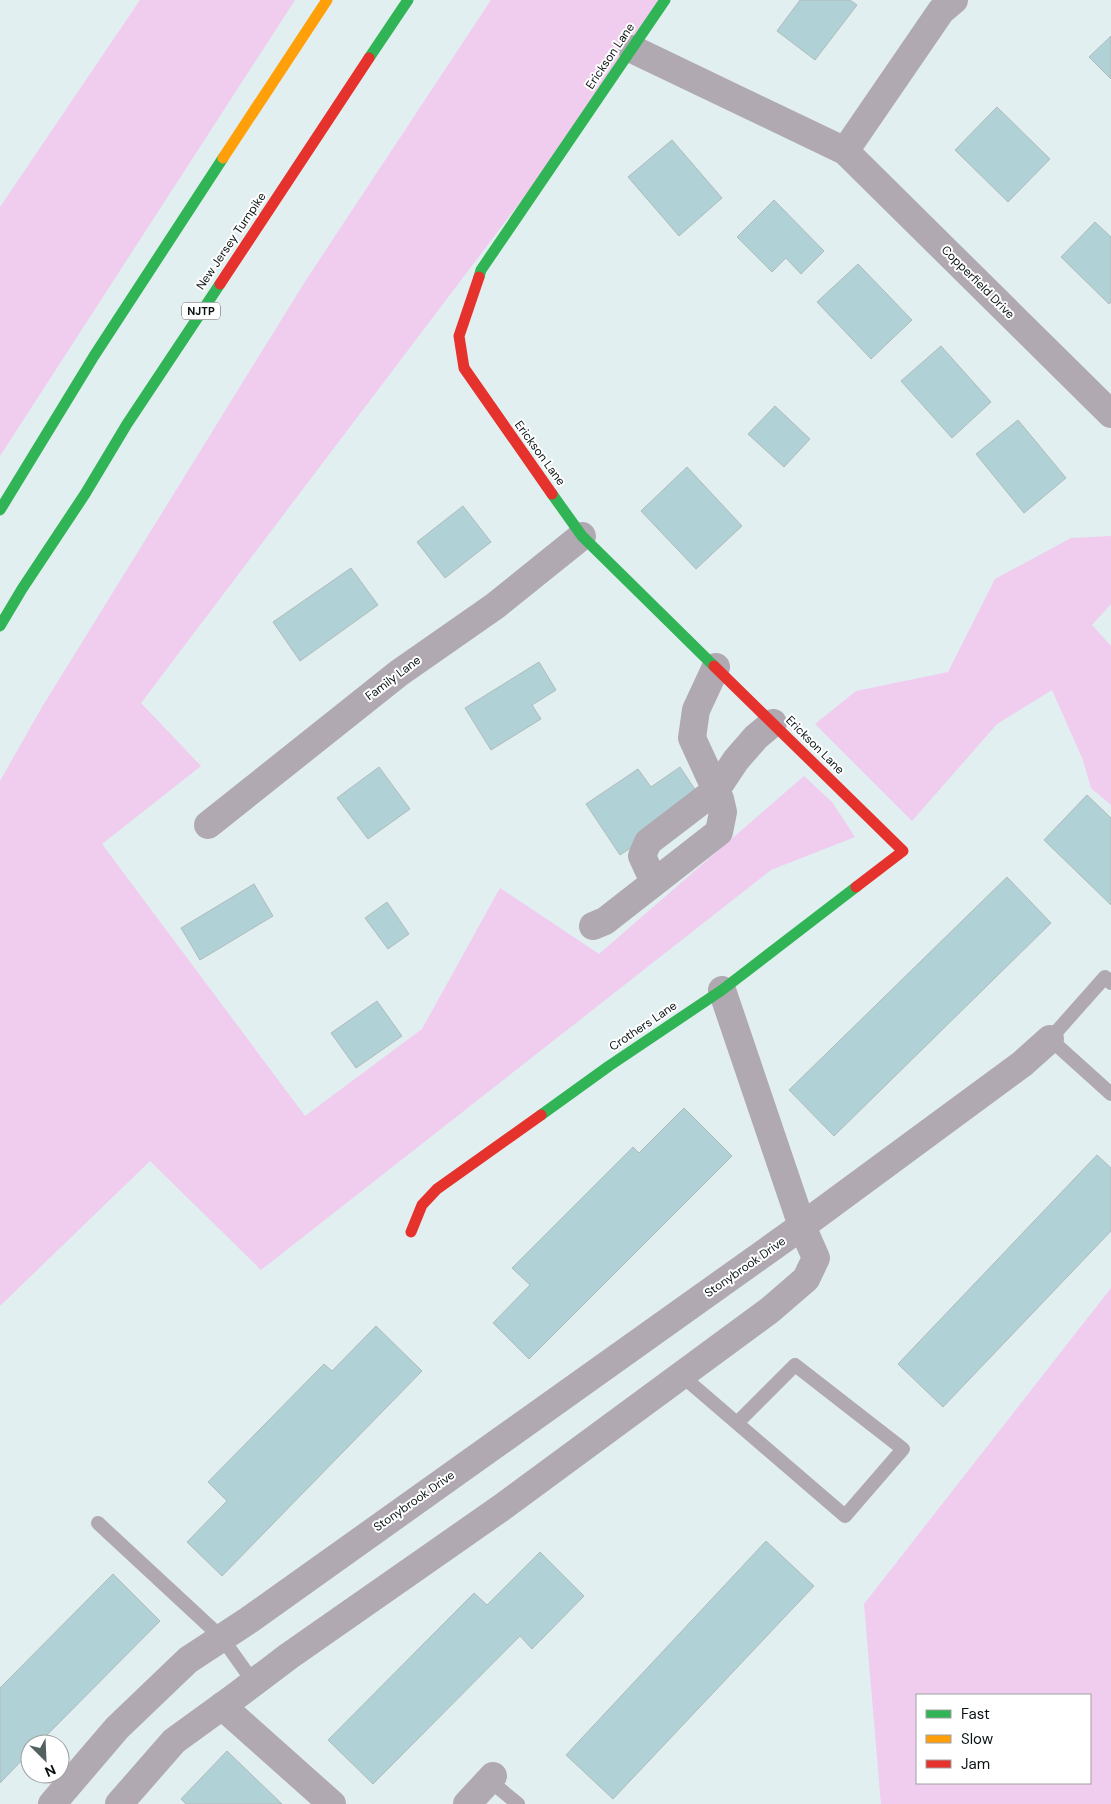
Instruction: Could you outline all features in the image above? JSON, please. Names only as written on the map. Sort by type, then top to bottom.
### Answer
[{"type":"main road","points":[[0,510],[94,356],[327,0]]},
{"type":"main road","name":"New Jersey Turnpike","points":[[0,626],[22,589],[85,494],[126,424],[408,0]]},
{"type":"main road","name":"Erickson Lane","points":[[665,0],[481,270],[459,336],[464,368],[582,536],[903,851]]},
{"type":"main road","name":"Crothers Lane","points":[[411,1232],[422,1205],[437,1189],[609,1066],[722,990],[903,851]]},
{"type":"street","points":[[845,151],[941,11],[954,0]]},
{"type":"street","name":"Copperfield Drive","points":[[632,49],[845,151],[1111,414]]},
{"type":"street","name":"Family Lane","points":[[208,825],[399,672],[494,606],[582,536]]},
{"type":"street","points":[[593,926],[605,921],[719,832],[723,812],[716,790],[692,738],[696,710],[716,668]]},
{"type":"street","points":[[654,882],[642,856],[648,842],[716,790],[736,760],[756,737],[773,723]]},
{"type":"street","points":[[120,1804],[174,1741],[289,1656],[500,1508],[770,1310],[806,1279],[816,1258],[802,1226],[722,990]]},
{"type":"street","name":"Stonybrook Drive","points":[[52,1804],[118,1728],[188,1660],[222,1638],[802,1226],[1022,1064],[1050,1039]]},
{"type":"street","points":[[222,1706],[332,1804]]},
{"type":"street","points":[[467,1804],[491,1778]]},
{"type":"lane","points":[[1111,983],[1104,978],[1050,1039],[1111,1094]]},
{"type":"lane","points":[[681,1375],[737,1423],[846,1516],[903,1449],[795,1365],[737,1423]]},
{"type":"lane","points":[[98,1523],[222,1638],[254,1682]]},
{"type":"lane","points":[[491,1778],[518,1804]]},
{"type":"shaded area","points":[[140,0],[295,0],[0,456],[0,207]]},
{"type":"shaded area","points":[[491,0],[660,0],[533,185],[141,703],[201,766],[102,844],[305,1116],[422,1029],[500,888],[599,954],[804,776],[832,802],[855,837],[771,870],[261,1270],[150,1161],[0,1306],[0,781],[42,707],[306,280]]},
{"type":"shaded area","points":[[1111,536],[1111,604],[1092,625],[1111,646],[1111,805],[1091,788],[1083,760],[1052,690],[997,724],[912,821],[815,724],[856,691],[948,672],[995,579],[1071,538]]},
{"type":"shaded area","points":[[1111,1288],[1111,1804],[881,1804],[864,1604]]},
{"type":"building","points":[[800,0],[850,0],[857,5],[815,60],[777,31]]},
{"type":"building","points":[[1111,36],[1111,79],[1089,57]]},
{"type":"building","points":[[997,107],[1050,159],[1008,202],[955,150]]},
{"type":"building","points":[[672,140],[722,198],[679,236],[628,177]]},
{"type":"building","points":[[774,200],[824,251],[801,274],[786,258],[772,272],[737,237]]},
{"type":"building","points":[[1095,222],[1111,237],[1111,302],[1109,304],[1061,257]]},
{"type":"building","points":[[858,264],[912,320],[871,359],[817,302]]},
{"type":"building","points":[[941,346],[991,402],[952,438],[901,381]]},
{"type":"building","points":[[775,406],[810,439],[784,467],[748,434]]},
{"type":"building","points":[[1018,420],[1066,478],[1024,513],[976,454]]},
{"type":"building","points":[[687,467],[742,526],[696,569],[641,511]]},
{"type":"building","points":[[463,506],[491,542],[445,578],[417,542]]},
{"type":"building","points":[[351,568],[378,605],[300,661],[273,622]]},
{"type":"building","points":[[539,662],[556,690],[532,705],[541,719],[491,750],[465,708]]},
{"type":"building","points":[[379,767],[410,809],[368,839],[337,798]]},
{"type":"building","points":[[680,767],[702,800],[620,855],[586,804],[638,769],[651,787]]},
{"type":"building","points":[[1087,795],[1111,818],[1111,905],[1044,840]]},
{"type":"building","points":[[1007,877],[1051,923],[834,1136],[789,1090]]},
{"type":"building","points":[[254,884],[273,916],[200,960],[181,928]]},
{"type":"building","points":[[387,902],[409,934],[388,949],[365,918]]},
{"type":"building","points":[[377,1001],[402,1036],[356,1068],[331,1033]]},
{"type":"building","points":[[684,1108],[732,1156],[529,1359],[493,1323],[530,1285],[512,1268],[633,1147],[639,1153]]},
{"type":"building","points":[[1097,1155],[1111,1168],[1111,1231],[943,1407],[898,1364]]},
{"type":"building","points":[[376,1326],[422,1371],[222,1576],[187,1542],[227,1501],[208,1482],[324,1364],[332,1371]]},
{"type":"building","points":[[766,1541],[814,1586],[613,1799],[566,1755]]},
{"type":"building","points":[[540,1552],[584,1596],[532,1649],[520,1636],[373,1784],[328,1740],[474,1593],[487,1605]]},
{"type":"building","points":[[113,1574],[160,1621],[48,1734],[20,1734],[20,1762],[0,1783],[0,1688]]},
{"type":"building","points":[[227,1751],[282,1804],[186,1804],[181,1799]]},
{"type":"traffic: fast","points":[[369,58],[408,0]]},
{"type":"traffic: fast","points":[[479,277],[481,270],[665,0]]},
{"type":"traffic: fast","points":[[0,510],[94,356],[223,158]]},
{"type":"traffic: fast","points":[[0,626],[22,589],[85,494],[127,424],[220,284]]},
{"type":"traffic: fast","points":[[552,494],[582,536],[714,666]]},
{"type":"traffic: fast","points":[[541,1115],[609,1066],[722,990],[856,887]]},
{"type":"traffic: slow","points":[[223,158],[327,0]]},
{"type":"traffic: jam","points":[[220,284],[369,58]]},
{"type":"traffic: jam","points":[[479,277],[459,336],[464,368],[552,494]]},
{"type":"traffic: jam","points":[[714,666],[903,851],[856,887]]},
{"type":"traffic: jam","points":[[411,1232],[422,1205],[437,1189],[541,1115]]}]
